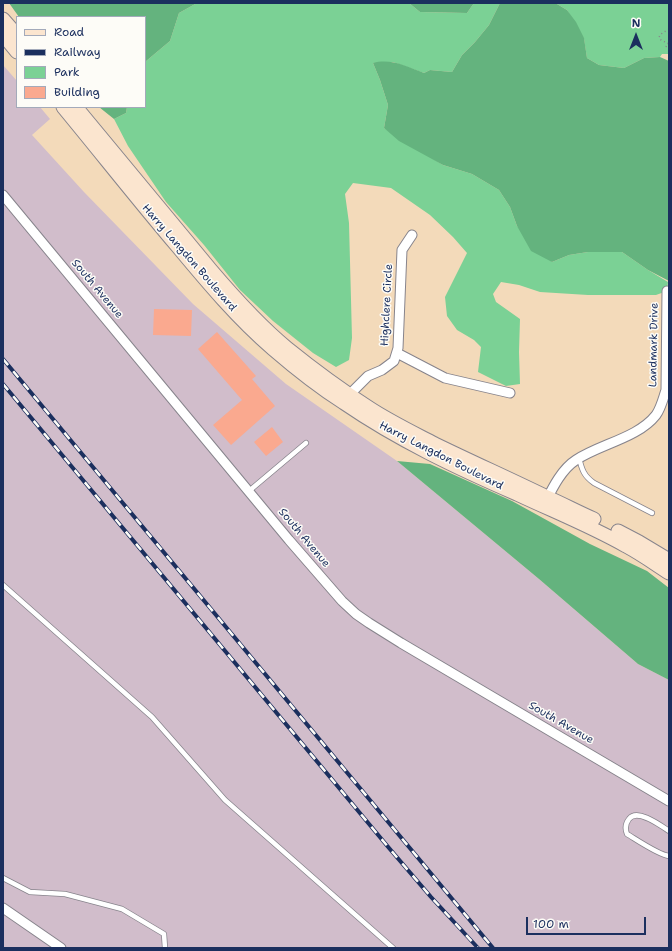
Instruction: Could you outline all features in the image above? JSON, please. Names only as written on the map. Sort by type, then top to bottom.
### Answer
[{"type":"main road","points":[[3,19],[16,34]]},
{"type":"main road","points":[[3,35],[16,51]]},
{"type":"main road","name":"Harry Langdon Boulevard","points":[[64,108],[223,300],[272,348],[322,388],[369,408],[546,502],[646,557],[669,573]]},
{"type":"main road","name":"Harry Langdon Boulevard","points":[[77,108],[233,296],[286,347],[316,370],[346,398]]},
{"type":"main road","name":"Harry Langdon Boulevard","points":[[546,502],[615,530],[669,560]]},
{"type":"street","name":"South Avenue","points":[[3,195],[289,540],[342,601],[364,620],[401,643],[669,800]]},
{"type":"street","name":"Highclere Circle","points":[[346,398],[368,376],[382,370],[394,361],[398,348],[402,250],[412,235]]},
{"type":"street","name":"Landmark Drive","points":[[546,502],[561,475],[579,458],[630,435],[646,426],[656,415],[661,406],[666,390],[667,291]]},
{"type":"street","points":[[397,353],[445,378],[510,393]]},
{"type":"street","points":[[3,908],[61,948]]},
{"type":"lane","points":[[249,491],[306,443]]},
{"type":"lane","points":[[579,458],[581,468],[589,480],[652,513]]},
{"type":"lane","points":[[3,585],[152,717],[225,800],[393,948]]},
{"type":"lane","points":[[669,831],[642,816],[634,815],[626,824],[627,834],[661,854],[668,857],[669,856]]},
{"type":"lane","points":[[3,878],[30,892],[65,894],[122,909],[164,934],[165,948]]},
{"type":"path","points":[[666,47],[669,44],[659,38],[660,35],[669,29]]},
{"type":"shaded area","points":[[3,65],[16,80],[16,108],[41,108],[50,119],[32,135],[84,192],[193,304],[286,384],[397,461],[539,579],[638,664],[669,680],[669,948],[3,948]]},
{"type":"green space","points":[[9,3],[197,3],[179,13],[170,41],[146,61],[146,16],[18,16]]},
{"type":"green space","points":[[197,3],[409,3],[420,12],[467,13],[474,3],[500,3],[489,25],[462,55],[452,72],[430,70],[424,73],[393,62],[373,63],[388,105],[384,128],[443,165],[472,174],[499,190],[510,207],[517,226],[552,262],[569,255],[588,252],[622,252],[668,282],[667,291],[656,295],[588,295],[540,292],[519,285],[501,282],[493,294],[496,302],[520,319],[520,384],[506,386],[478,372],[481,347],[474,340],[457,330],[447,316],[445,297],[467,253],[430,215],[391,188],[353,183],[345,194],[349,223],[352,338],[349,360],[336,367],[313,353],[273,321],[240,290],[204,245],[166,202],[128,146],[114,119],[126,113],[127,108],[146,108],[146,61],[170,41],[179,13]]},
{"type":"green space","points":[[409,3],[474,3],[467,13],[420,12]]},
{"type":"green space","points":[[500,3],[557,3],[567,10],[576,22],[584,38],[587,58],[599,65],[624,68],[644,58],[660,57],[669,61],[669,281],[648,270],[622,252],[588,252],[569,255],[552,262],[531,251],[517,226],[510,207],[499,190],[472,174],[443,165],[399,141],[384,128],[388,105],[373,63],[393,62],[424,73],[430,70],[452,72],[462,55],[489,25]]},
{"type":"green space","points":[[557,3],[669,3],[669,54],[662,54],[660,57],[644,58],[624,68],[599,65],[587,58],[584,39],[567,10]]},
{"type":"green space","points":[[100,108],[127,108],[126,113],[114,119]]},
{"type":"green space","points":[[397,461],[430,464],[512,501],[590,544],[647,571],[669,588],[669,680],[638,664],[539,579]]},
{"type":"building","points":[[154,309],[192,310],[191,336],[153,335]]},
{"type":"building","points":[[217,332],[256,376],[252,379],[275,406],[231,445],[213,425],[242,400],[198,349]]},
{"type":"building","points":[[272,427],[283,442],[266,456],[254,442]]},
{"type":"railway","points":[[3,359],[493,948]]},
{"type":"railway","points":[[3,384],[389,848],[431,897],[478,948]]}]
